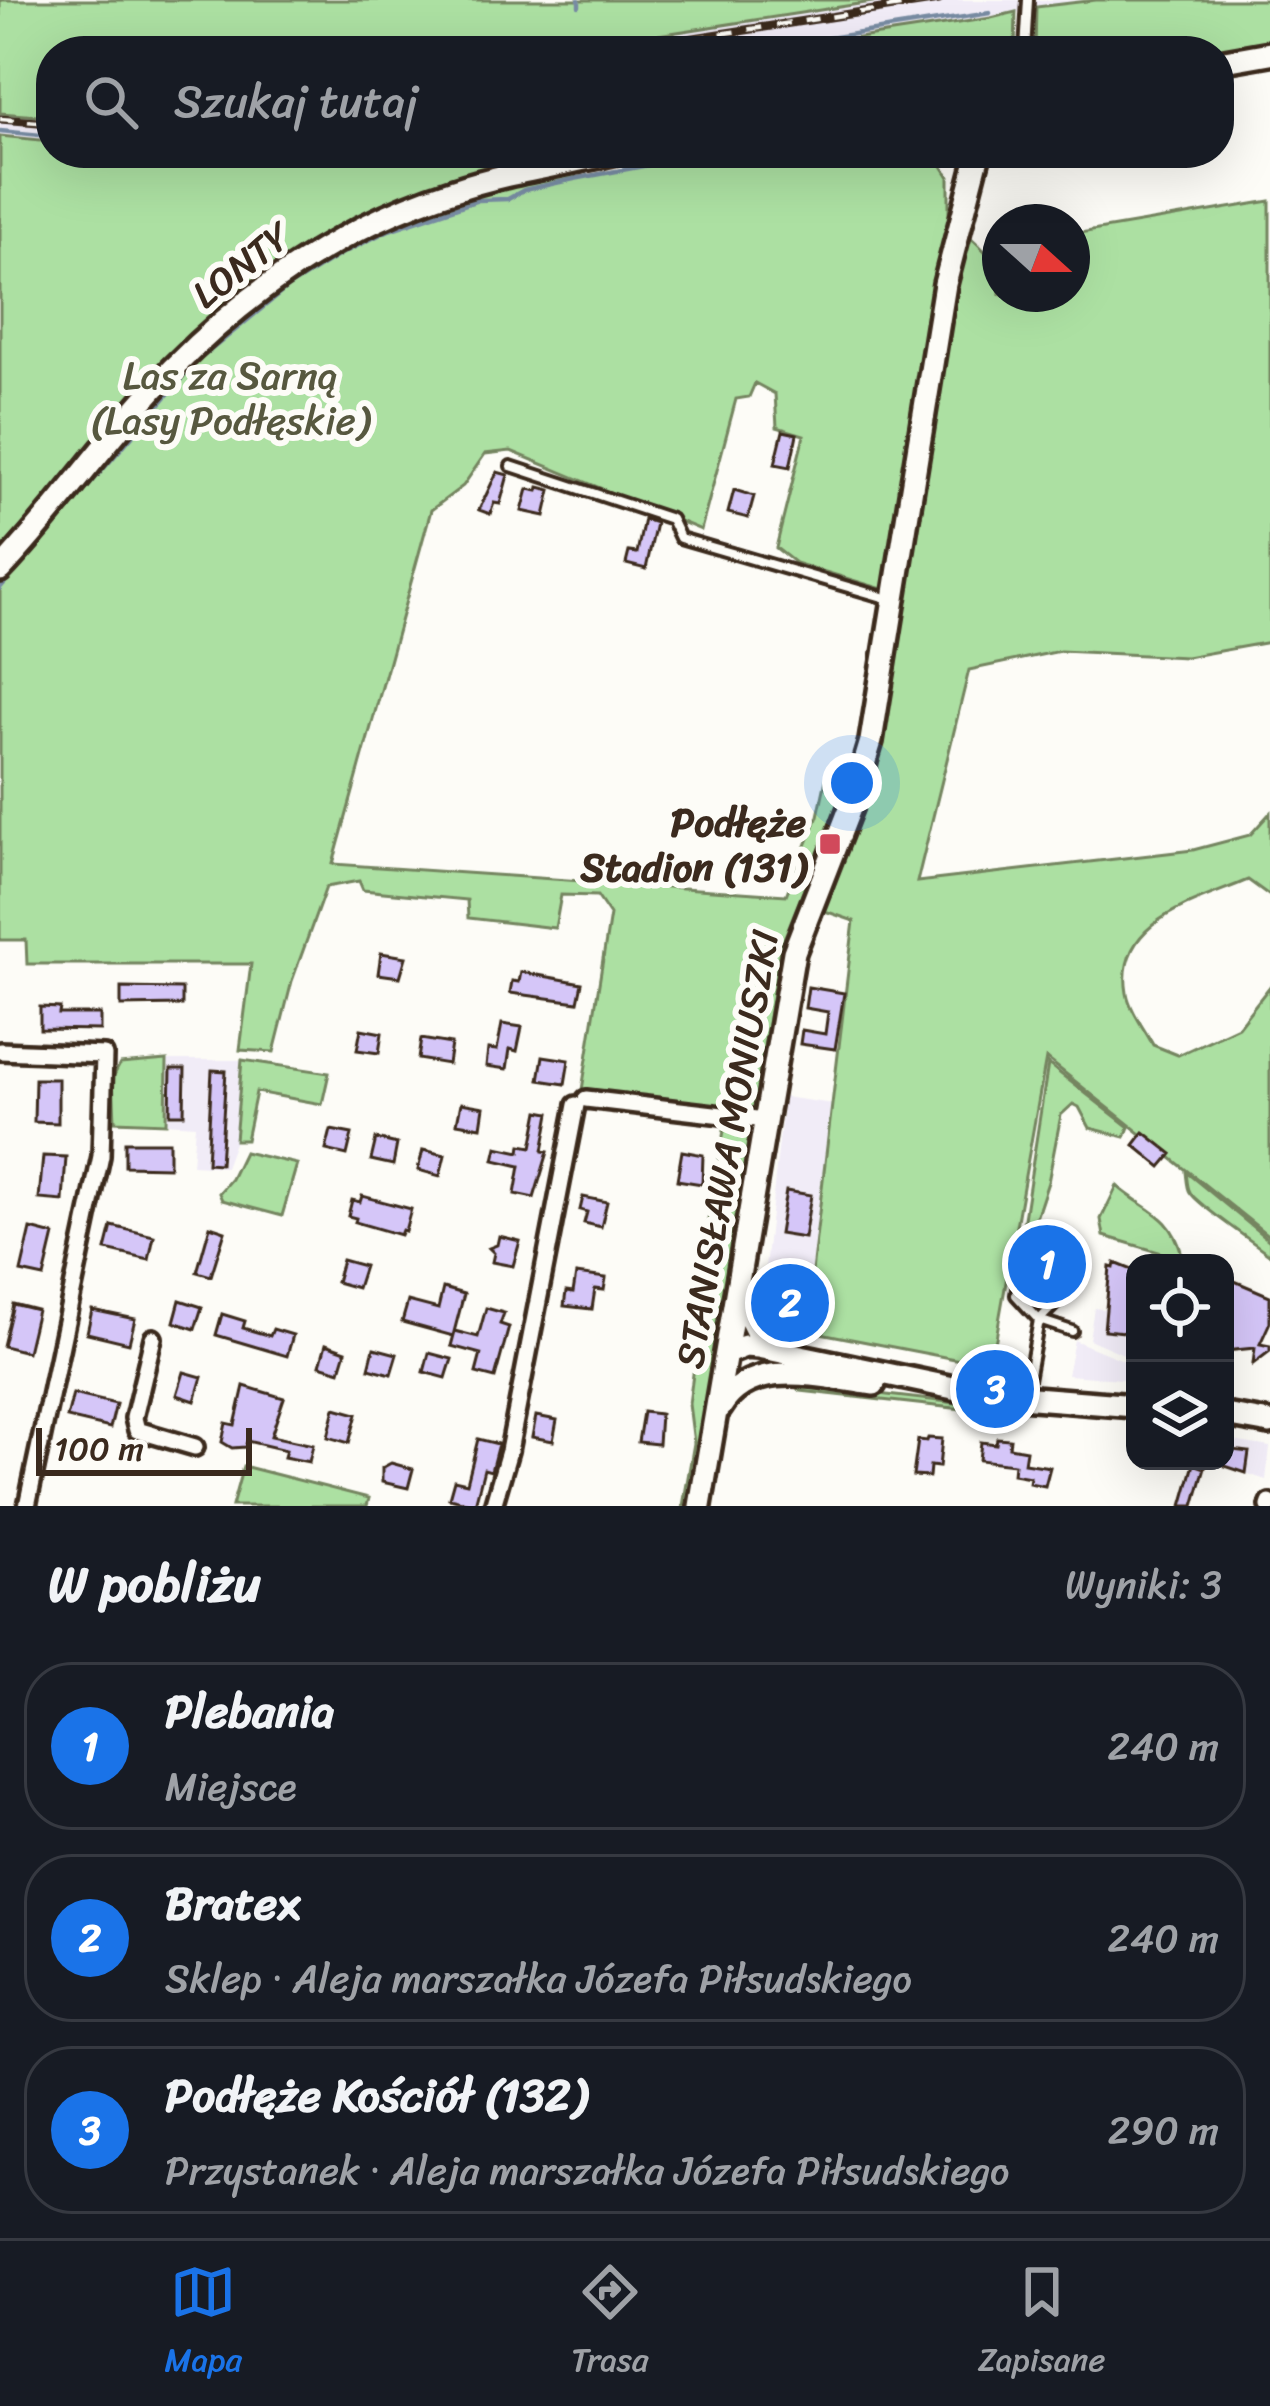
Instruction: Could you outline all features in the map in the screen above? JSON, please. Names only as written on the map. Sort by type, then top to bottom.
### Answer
[{"type":"street","points":[[1234,59],[1270,53]]},
{"type":"street","name":"LONTY","points":[[0,570],[170,371],[285,271],[358,229],[424,200],[547,168]]},
{"type":"street","name":"STANISŁAWA MONIUSZKI","points":[[700,1506],[794,952],[866,760],[945,284],[975,168]]},
{"type":"street","points":[[0,1051],[104,1055],[101,1156],[27,1506]]},
{"type":"street","points":[[493,1506],[509,1451],[581,1102],[765,1120]]},
{"type":"street","points":[[738,1295],[756,1330],[790,1364]]},
{"type":"street","points":[[153,1337],[134,1418],[137,1430],[195,1447]]},
{"type":"street","points":[[728,1353],[746,1346],[790,1364],[982,1394],[1126,1405]]},
{"type":"street","points":[[716,1415],[742,1384],[790,1364]]},
{"type":"street","points":[[1234,1417],[1270,1423]]},
{"type":"lane","points":[[1026,36],[1028,0]]},
{"type":"lane","points":[[511,466],[671,519],[680,538],[894,601]]},
{"type":"lane","points":[[1023,1257],[1016,1295],[1039,1320],[1072,1331]]},
{"type":"lane","points":[[1025,1397],[1039,1320],[1069,1290]]},
{"type":"shaded area","points":[[885,0],[1096,0],[868,36],[651,36]]},
{"type":"shaded area","points":[[0,113],[36,116],[36,140],[0,136]]},
{"type":"shaded area","points":[[167,1060],[242,1060],[235,1140],[225,1167],[192,1165],[195,1125],[166,1123]]},
{"type":"shaded area","points":[[784,1097],[833,1104],[805,1330],[770,1323],[761,1303]]},
{"type":"shaded area","points":[[1094,1308],[1126,1312],[1126,1355],[1089,1339]]},
{"type":"shaded area","points":[[1074,1340],[1126,1361],[1126,1379],[1067,1375]]},
{"type":"shaded area","points":[[1234,1441],[1270,1447],[1266,1480],[1234,1469]]},
{"type":"green space","points":[[0,0],[885,0],[651,36],[36,36],[36,116],[0,113]]},
{"type":"green space","points":[[1096,0],[1270,0],[1270,41],[1234,47],[1234,36],[1035,36],[1036,7]]},
{"type":"green space","points":[[1016,12],[1015,36],[872,36]]},
{"type":"green space","name":"Las za Sarną (Lasy Podłęskie)","points":[[0,136],[36,140],[36,168],[578,168],[576,178],[631,168],[943,168],[949,177],[949,219],[982,249],[982,312],[1090,312],[1090,231],[1270,201],[1270,642],[1186,657],[1060,651],[969,670],[917,882],[1193,850],[1250,835],[1270,813],[1270,896],[1248,880],[1184,906],[1146,931],[1126,968],[1129,1000],[1153,1045],[1178,1055],[1238,1027],[1270,986],[1270,1237],[1046,1058],[991,1366],[805,1330],[854,921],[822,910],[876,780],[903,595],[795,563],[776,548],[804,435],[777,427],[775,394],[755,383],[749,397],[736,399],[701,530],[511,451],[485,454],[463,486],[431,510],[333,864],[786,895],[818,816],[827,775],[845,787],[780,949],[750,1115],[582,1090],[610,915],[597,896],[561,895],[555,928],[468,918],[467,900],[363,890],[359,881],[326,887],[292,981],[274,1052],[240,1050],[251,964],[27,964],[26,940],[0,940]]},
{"type":"green space","points":[[167,1060],[166,1123],[115,1121],[113,1077],[120,1064]]},
{"type":"green space","points":[[242,1060],[329,1073],[322,1104],[256,1092],[246,1140],[235,1140]]},
{"type":"green space","points":[[1048,1064],[1129,1127],[1125,1137],[1090,1128],[1073,1104],[1061,1115],[1048,1182],[1025,1251],[1019,1251]]},
{"type":"green space","points":[[725,1125],[751,1129],[688,1506],[683,1506],[694,1443],[689,1404],[698,1337],[688,1332]]},
{"type":"green space","points":[[244,1152],[297,1164],[282,1216],[222,1200],[219,1193]]},
{"type":"green space","points":[[1186,1172],[1270,1241],[1270,1255],[1194,1197]]},
{"type":"green space","points":[[1117,1186],[1164,1221],[1182,1254],[1104,1236],[1101,1219]]},
{"type":"green space","points":[[791,1384],[1018,1410],[1017,1415],[801,1391]]},
{"type":"green space","points":[[243,1466],[369,1498],[367,1506],[232,1506]]},
{"type":"building","points":[[783,431],[797,434],[790,467],[775,464]]},
{"type":"building","points":[[497,472],[508,475],[500,504],[494,503],[490,514],[479,510]]},
{"type":"building","points":[[539,487],[551,490],[545,516],[522,511],[528,489],[538,491]]},
{"type":"building","points":[[734,490],[754,496],[748,518],[728,513]]},
{"type":"building","points":[[644,519],[656,523],[646,569],[626,564],[629,552],[637,553]]},
{"type":"building","points":[[381,953],[406,957],[400,977],[378,974]]},
{"type":"building","points":[[521,972],[582,983],[578,1002],[510,993],[512,981],[519,982]]},
{"type":"building","points":[[808,987],[844,993],[835,1049],[800,1044],[802,1030],[825,1034],[828,1012],[805,1008]]},
{"type":"building","points":[[121,988],[182,989],[182,1005],[121,1006]]},
{"type":"building","points":[[40,1007],[60,1008],[59,1014],[100,1014],[100,1030],[40,1029]]},
{"type":"building","points":[[502,1024],[522,1027],[517,1051],[510,1049],[507,1069],[486,1066],[488,1049],[497,1050]]},
{"type":"building","points":[[361,1029],[382,1033],[379,1053],[357,1050]]},
{"type":"building","points":[[421,1039],[451,1044],[448,1064],[418,1059]]},
{"type":"building","points":[[543,1056],[569,1060],[565,1084],[539,1080]]},
{"type":"building","points":[[171,1069],[185,1069],[184,1114],[170,1114]]},
{"type":"building","points":[[212,1070],[226,1071],[220,1164],[207,1163]]},
{"type":"building","points":[[35,1079],[58,1079],[58,1123],[34,1122]]},
{"type":"building","points":[[461,1103],[484,1107],[481,1127],[457,1123]]},
{"type":"building","points":[[539,1111],[550,1113],[543,1151],[548,1152],[534,1198],[515,1194],[520,1166],[494,1160],[497,1147],[520,1152],[521,1145],[532,1147]]},
{"type":"building","points":[[331,1130],[352,1134],[347,1155],[326,1150]]},
{"type":"building","points":[[1144,1132],[1172,1154],[1161,1167],[1134,1145]]},
{"type":"building","points":[[376,1139],[397,1144],[393,1165],[371,1160]]},
{"type":"building","points":[[125,1142],[169,1142],[169,1167],[125,1166]]},
{"type":"building","points":[[423,1150],[445,1155],[440,1176],[418,1170]]},
{"type":"building","points":[[682,1151],[703,1155],[702,1184],[677,1180]]},
{"type":"building","points":[[43,1156],[66,1157],[63,1201],[39,1199]]},
{"type":"building","points":[[786,1191],[811,1195],[804,1238],[779,1234]]},
{"type":"building","points":[[362,1196],[411,1209],[405,1231],[400,1235],[355,1222],[356,1218],[348,1216],[352,1200],[360,1202]]},
{"type":"building","points":[[583,1197],[607,1202],[601,1227],[584,1223]]},
{"type":"building","points":[[112,1226],[154,1236],[149,1260],[106,1250]]},
{"type":"building","points":[[210,1226],[225,1231],[211,1276],[197,1272]]},
{"type":"building","points":[[31,1229],[54,1235],[44,1277],[21,1272]]},
{"type":"building","points":[[1055,1235],[1064,1239],[1069,1235],[1080,1250],[1065,1261],[1069,1268],[1061,1274],[1062,1281],[1055,1278],[1031,1296],[1026,1288],[1030,1263],[1036,1259],[1034,1243],[1040,1245]]},
{"type":"building","points":[[499,1236],[520,1241],[513,1266],[492,1262],[494,1253],[489,1248],[497,1245]]},
{"type":"building","points":[[342,1260],[364,1266],[357,1288],[336,1282]]},
{"type":"building","points":[[1115,1263],[1126,1267],[1126,1332],[1104,1330],[1110,1267]]},
{"type":"building","points":[[576,1274],[606,1278],[604,1290],[595,1289],[592,1309],[564,1306],[566,1292],[573,1293]]},
{"type":"building","points":[[1234,1281],[1270,1296],[1270,1322],[1260,1344],[1270,1346],[1270,1351],[1253,1364],[1255,1348],[1234,1350]]},
{"type":"building","points":[[443,1288],[464,1294],[453,1336],[402,1322],[408,1301],[438,1309]]},
{"type":"building","points":[[770,1292],[802,1296],[800,1313],[780,1311],[781,1305],[769,1304]]},
{"type":"building","points":[[180,1300],[202,1307],[195,1329],[174,1322]]},
{"type":"building","points":[[13,1304],[37,1310],[27,1352],[3,1346]]},
{"type":"building","points":[[486,1308],[504,1313],[500,1324],[509,1327],[495,1378],[476,1373],[481,1354],[451,1346],[455,1331],[478,1337]]},
{"type":"building","points":[[92,1310],[135,1319],[129,1343],[87,1333]]},
{"type":"building","points":[[222,1314],[245,1321],[243,1328],[270,1336],[273,1329],[293,1335],[287,1356],[216,1335]]},
{"type":"building","points":[[326,1344],[346,1351],[340,1371],[320,1365]]},
{"type":"building","points":[[374,1348],[397,1354],[391,1374],[369,1368]]},
{"type":"building","points":[[429,1353],[452,1359],[446,1378],[424,1372]]},
{"type":"building","points":[[184,1372],[202,1377],[195,1401],[177,1395]]},
{"type":"building","points":[[244,1386],[284,1398],[271,1436],[313,1445],[309,1462],[284,1457],[286,1450],[247,1441],[245,1447],[232,1448],[222,1442],[226,1423],[235,1425]]},
{"type":"building","points":[[73,1394],[116,1404],[110,1428],[67,1418]]},
{"type":"building","points":[[335,1408],[357,1414],[349,1443],[328,1437]]},
{"type":"building","points":[[643,1412],[660,1414],[658,1444],[638,1442]]},
{"type":"building","points":[[536,1416],[557,1420],[553,1441],[532,1437]]},
{"type":"building","points":[[997,1438],[1010,1439],[1009,1447],[1026,1450],[1024,1463],[1050,1467],[1045,1486],[1013,1474],[1014,1464],[979,1460],[981,1442],[996,1444]]},
{"type":"building","points":[[478,1439],[498,1444],[491,1471],[484,1469],[475,1504],[449,1498],[454,1480],[467,1483]]},
{"type":"building","points":[[942,1439],[939,1467],[930,1466],[929,1477],[913,1476],[918,1440]]},
{"type":"building","points":[[1234,1450],[1249,1452],[1246,1473],[1234,1469]]},
{"type":"building","points":[[391,1463],[413,1469],[408,1488],[382,1482],[382,1468]]},
{"type":"building","points":[[1192,1470],[1204,1470],[1194,1506],[1182,1506]]},
{"type":"waterway","points":[[579,0],[579,6]]},
{"type":"waterway","points":[[841,36],[990,13]]},
{"type":"waterway","points":[[0,131],[36,135]]},
{"type":"waterway","points":[[0,588],[196,362],[288,287],[389,230],[478,200],[508,199],[524,190],[633,168]]},
{"type":"railway","points":[[707,36],[939,0]]},
{"type":"railway","points":[[0,119],[36,122]]},
{"type":"place","name":"Podłęże Stadion (131)","points":[[830,844]]},
{"type":"place","name":"Plebania","points":[[1047,1264]]},
{"type":"place","name":"Bratex","points":[[790,1303]]},
{"type":"place","name":"Podłęże Kościół (132)","points":[[995,1389]]}]
